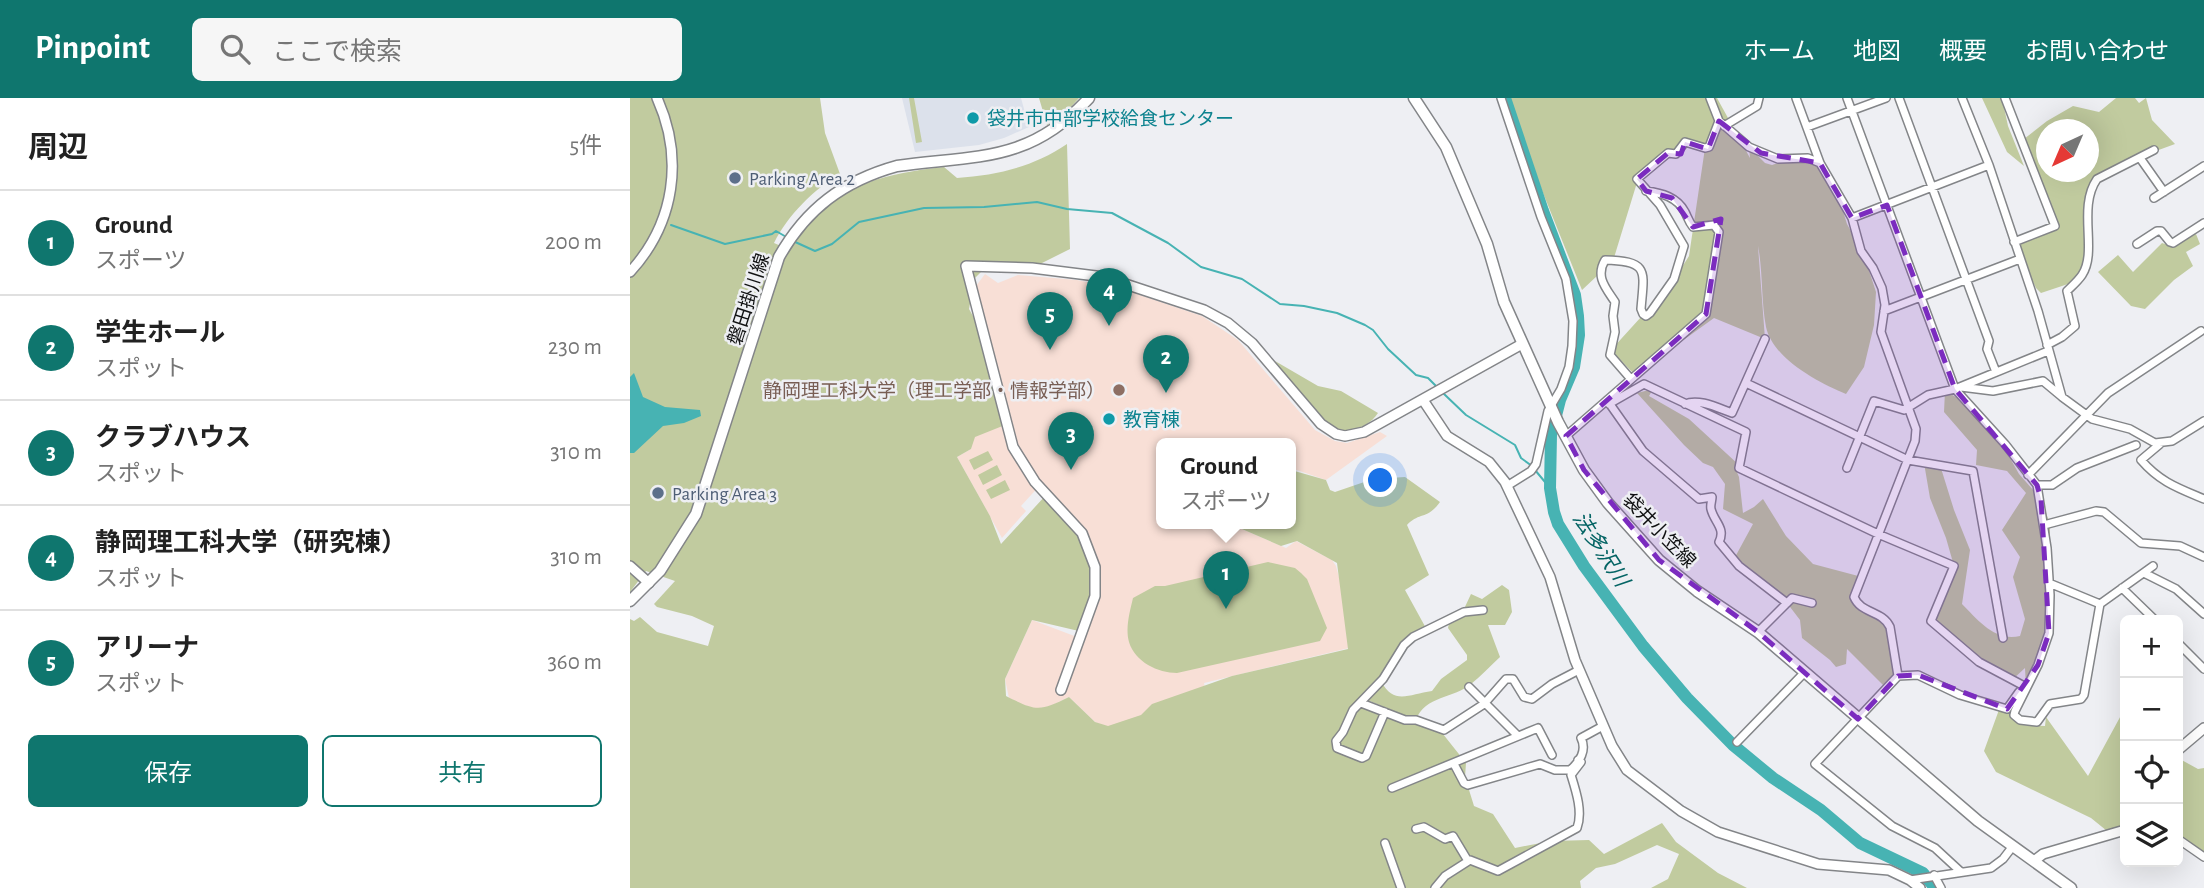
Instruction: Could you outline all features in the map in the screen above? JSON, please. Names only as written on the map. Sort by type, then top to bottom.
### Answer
[{"type":"main road","name":"磐田掛川線","points":[[630,601],[649,583],[681,541],[702,499],[779,257],[802,222],[827,198],[867,175],[897,166],[1007,152],[1037,140],[1062,125],[1089,98]]},
{"type":"main road","name":"袋井小笠線","points":[[1414,98],[1446,147],[1487,244],[1504,302],[1558,422],[1584,470],[1608,503],[1659,560],[1697,591],[1758,632],[1978,821],[2071,888]]},
{"type":"street","points":[[630,272],[652,243],[670,201],[673,178],[672,148],[665,116],[657,98]]},
{"type":"street","points":[[1501,98],[1541,218],[1566,279],[1573,346],[1569,367],[1551,406],[1536,464],[1531,471],[1507,486]]},
{"type":"street","points":[[1710,98],[1722,123],[1749,147],[1778,159],[1808,158],[1820,163]]},
{"type":"street","points":[[1630,379],[1610,355],[1615,332],[1615,302],[1604,288],[1601,267],[1605,260],[1625,261],[1641,268],[1644,273],[1641,309],[1646,316],[1674,279],[1684,246],[1660,205],[1637,179],[1668,153],[1676,153],[1685,142],[1709,147],[1722,123],[1757,106],[1759,98]]},
{"type":"street","points":[[1796,98],[1820,163],[1852,218],[1861,251],[1882,288],[1884,311],[1881,332],[1916,429],[1908,460],[1854,597],[1860,607],[1887,620],[1898,676]]},
{"type":"street","points":[[1847,98],[1957,388],[2037,485],[2045,525],[2049,633],[2038,665],[2013,704],[2007,709],[1960,695],[1918,675],[1898,676],[1815,764],[1892,826],[1934,848],[1961,872]]},
{"type":"street","points":[[1807,127],[1886,98]]},
{"type":"street","points":[[1899,98],[1989,341],[1987,349],[1996,372]]},
{"type":"street","points":[[1962,98],[1989,165],[2062,397]]},
{"type":"street","points":[[2005,98],[2055,226],[2014,242]]},
{"type":"street","points":[[1847,468],[1874,401],[1904,410],[1928,395],[1957,388],[2047,348],[2075,326],[2067,291],[2083,274],[2088,260],[2087,218],[2091,187],[2097,179],[2154,150]]},
{"type":"street","points":[[2140,158],[2164,192]]},
{"type":"street","points":[[1852,218],[1989,165]]},
{"type":"street","points":[[2154,198],[2204,166]]},
{"type":"street","points":[[1566,436],[1706,314],[1719,232],[1714,225],[1693,227],[1684,209],[1672,198],[1662,193],[1647,191]]},
{"type":"street","points":[[2137,244],[2157,231],[2161,231],[2173,243],[2204,223]]},
{"type":"street","points":[[1884,311],[2020,260]]},
{"type":"street","points":[[1061,691],[1092,606],[1096,588],[1095,567],[1082,533],[1035,482],[1013,447],[966,266],[1032,268],[1104,277],[1204,310],[1228,323],[1252,343],[1321,424],[1336,434],[1354,436],[1364,432],[1522,344]]},
{"type":"street","points":[[2028,475],[2108,393],[2201,331]]},
{"type":"street","points":[[1685,404],[1691,401],[1702,403],[1732,413],[1765,339]]},
{"type":"street","points":[[1957,388],[1993,391],[2043,381],[2087,416],[2130,429],[2141,437],[2160,444]]},
{"type":"street","points":[[1746,383],[1908,460],[1973,471],[2003,638]]},
{"type":"street","points":[[1608,402],[1644,384],[1746,432],[1739,468],[1878,534],[1954,566],[1931,621],[1979,662],[2024,686]]},
{"type":"street","points":[[1423,400],[1447,436],[1489,462],[1507,486],[1550,578],[1579,670],[1603,726],[1619,759],[1641,782],[1681,811],[1718,832],[1818,863],[1842,867],[1877,867],[1914,879],[1991,868],[2003,859],[2013,846]]},
{"type":"street","points":[[1608,402],[1643,451],[1699,499],[1712,496],[1711,508],[1722,533],[1719,542],[1739,566],[1787,603]]},
{"type":"street","points":[[2204,421],[2160,444],[2141,460],[2154,475],[2165,482],[2204,499]]},
{"type":"street","points":[[2037,485],[2052,485],[2077,468],[2136,445]]},
{"type":"street","points":[[2045,525],[2096,511],[2104,512],[2141,542],[2180,546],[2204,557]]},
{"type":"street","points":[[630,566],[649,583]]},
{"type":"street","points":[[2024,686],[2014,715],[2020,720],[2037,722],[2050,704],[2081,699],[2084,695],[2100,604],[2153,566]]},
{"type":"street","points":[[2144,573],[2176,589],[2204,614]]},
{"type":"street","points":[[2049,583],[2100,604]]},
{"type":"street","points":[[2122,588],[2150,615]]},
{"type":"street","points":[[1758,632],[1791,598],[1812,603]]},
{"type":"street","points":[[1385,712],[1363,758],[1335,745],[1353,710],[1384,679],[1399,650],[1413,637],[1464,612],[1483,610]]},
{"type":"street","points":[[2183,648],[2204,669]]},
{"type":"street","points":[[1360,703],[1405,720],[1416,720],[1444,730],[1484,704],[1506,679],[1513,679],[1524,697],[1532,699],[1552,684],[1579,670]]},
{"type":"street","points":[[1737,742],[1805,672]]},
{"type":"street","points":[[1469,687],[1518,736]]},
{"type":"street","points":[[1454,764],[1464,783],[1468,785],[1540,764],[1555,770],[1570,770],[1584,751],[1585,745],[1581,738],[1603,726]]},
{"type":"street","points":[[1392,788],[1538,728],[1552,755]]},
{"type":"street","points":[[2183,746],[2204,728]]},
{"type":"street","points":[[1434,888],[1445,876],[1468,861],[1476,860],[1499,871],[1577,828],[1577,794],[1571,775],[1581,762],[1578,760]]},
{"type":"street","points":[[1416,829],[1424,827],[1445,839],[1453,836],[1468,861]]},
{"type":"street","points":[[2034,860],[2120,832]]},
{"type":"street","points":[[1385,842],[1401,888]]},
{"type":"street","points":[[2183,842],[2204,857]]},
{"type":"street","points":[[1932,875],[1941,888]]},
{"type":"street","points":[[1914,879],[1920,888]]},
{"type":"highlighted area","points":[[1719,121],[1761,153],[1820,163],[1852,218],[1887,205],[1955,389],[2037,485],[2041,499],[2049,633],[2038,665],[2007,709],[1918,675],[1898,676],[1858,719],[1758,632],[1659,560],[1584,470],[1566,436],[1706,314],[1721,219],[1693,227],[1672,198],[1646,191],[1637,179],[1668,153],[1681,154],[1685,142],[1708,149]]},
{"type":"shaded area","points":[[902,98],[1021,98],[1029,127],[979,145],[915,152]]},
{"type":"shaded area","points":[[985,274],[998,283],[1018,275],[1077,280],[1125,290],[1202,316],[1238,340],[1315,430],[1335,441],[1347,443],[1380,432],[1387,436],[1326,480],[1296,470],[1296,438],[1156,438],[1156,529],[1242,529],[1286,548],[1296,541],[1332,560],[1336,566],[1355,639],[1349,648],[1204,683],[1212,723],[1193,766],[1095,722],[1069,697],[1049,707],[1031,709],[1009,698],[1005,679],[1032,620],[1085,640],[1101,591],[1101,571],[1087,531],[1042,483],[1021,506],[1026,511],[1002,538],[957,457],[971,449],[984,320],[976,286]]},
{"type":"green space","points":[[630,98],[820,98],[825,133],[840,174],[811,195],[787,223],[774,243],[788,249],[819,211],[833,200],[862,185],[894,175],[944,167],[957,178],[987,175],[1041,159],[1067,144],[1070,249],[1032,268],[983,270],[975,278],[969,309],[982,332],[1005,425],[975,437],[971,449],[957,457],[990,516],[1001,544],[1046,495],[1082,533],[1096,577],[1083,632],[1032,620],[1005,679],[1006,696],[1024,705],[1038,708],[1069,697],[1095,722],[1108,726],[1141,715],[1152,704],[1232,676],[1348,649],[1337,563],[1297,541],[1281,546],[1242,529],[1296,529],[1296,471],[1326,480],[1330,490],[1335,492],[1373,479],[1405,477],[1440,502],[1431,511],[1407,525],[1429,575],[1405,590],[1427,630],[1404,645],[1381,681],[1386,689],[1397,696],[1432,691],[1441,679],[1467,660],[1467,655],[1448,628],[1450,619],[1464,609],[1471,594],[1482,599],[1502,585],[1509,590],[1512,612],[1505,625],[1488,625],[1500,657],[1464,689],[1426,706],[1416,720],[1365,699],[1361,703],[1439,729],[1466,763],[1465,777],[1474,806],[1493,814],[1515,848],[1551,841],[1589,840],[1604,854],[1662,823],[1676,842],[1718,873],[1747,888],[1651,888],[1668,879],[1679,854],[1657,845],[1615,864],[1596,868],[1580,881],[1581,888],[630,888],[630,619],[634,621],[640,617],[657,632],[708,646],[714,626],[654,604],[675,581],[646,571],[630,592]]},
{"type":"green space","points":[[909,98],[914,98],[922,142],[916,143]]},
{"type":"green space","points":[[1039,98],[1079,98],[1047,125]]},
{"type":"green space","points":[[1505,98],[1717,98],[1750,158],[1749,147],[1765,163],[1772,165],[1790,159],[1808,158],[1823,168],[1837,192],[1847,224],[1864,255],[1876,292],[1874,325],[1864,367],[1846,394],[1798,368],[1770,339],[1764,317],[1758,246],[1765,339],[1714,318],[1635,375],[1611,350],[1672,283],[1689,256],[1705,148],[1685,142],[1639,176],[1613,261],[1582,290]]},
{"type":"green space","points":[[1982,98],[2002,98],[2008,126],[2024,166],[2007,152]]},
{"type":"green space","points":[[2116,98],[2135,98],[2139,103],[2146,98],[2152,120],[2175,144],[2145,155],[2099,179],[2099,119],[2050,119],[2073,106],[2099,112]]},
{"type":"green space","points":[[2036,130],[2036,180],[2024,139]]},
{"type":"green space","points":[[2037,182],[2096,182],[2091,187],[2088,260],[2077,281],[2041,293],[2016,247],[2050,228]]},
{"type":"green space","points":[[2196,234],[2200,244],[2186,252],[2193,266],[2174,280],[2145,309],[2131,306],[2098,272],[2118,255],[2133,272],[2162,243],[2171,246]]},
{"type":"green space","points":[[1275,361],[1318,386],[1341,391],[1378,413],[1370,422],[1359,428],[1334,428],[1311,408]]},
{"type":"green space","points":[[1653,389],[1649,396],[1689,419],[1739,465],[1736,470],[1743,513],[1763,499],[1786,536],[1813,564],[1862,577],[1854,597],[1879,614],[1890,627],[1898,676],[1885,687],[1847,649],[1846,664],[1836,667],[1802,638],[1800,620],[1787,603],[1734,559],[1753,524],[1723,509],[1725,484],[1713,467],[1703,463],[1684,445],[1637,393]]},
{"type":"green space","points":[[1945,391],[1965,402],[1997,435],[2019,474],[2041,499],[2050,524],[2050,607],[2042,642],[2026,687],[2025,668],[2012,680],[1974,657],[1931,621],[1954,566],[1930,498],[1924,463],[1940,465],[1970,550],[1962,604],[1988,628],[2003,636],[2020,636],[2025,619],[2013,577],[2020,557],[2002,530],[2026,493],[2007,471],[1976,465],[1977,450],[1944,412]]},
{"type":"green space","points":[[988,451],[993,460],[974,470],[969,460]]},
{"type":"green space","points":[[997,465],[1002,475],[983,485],[978,475]]},
{"type":"green space","points":[[1005,480],[1010,490],[991,499],[986,490]]},
{"type":"green space","points":[[1268,562],[1295,568],[1307,579],[1327,628],[1320,641],[1177,673],[1148,665],[1136,655],[1129,642],[1128,631],[1133,598],[1155,586]]},
{"type":"green space","points":[[2000,707],[2014,715],[2020,725],[2045,726],[2046,717],[2088,776],[2120,717],[2120,829],[2112,835],[2091,818],[1996,772],[1984,751]]},
{"type":"green space","points":[[2183,761],[2198,769],[2204,768],[2204,853],[2183,842]]},
{"type":"water","points":[[634,373],[643,397],[665,407],[700,410],[701,416],[684,423],[663,426],[634,453],[630,453],[630,377]]},
{"type":"waterway","name":"法多沢川","points":[[1505,98],[1575,295],[1578,316],[1579,335],[1574,367],[1560,400],[1551,435],[1550,488],[1558,524],[1584,566],[1643,646],[1687,698],[1733,745],[1773,778],[1821,810],[1860,843],[1923,873],[1935,888]]},
{"type":"waterway","points":[[793,241],[815,251],[832,244],[859,222],[924,208],[984,207],[1037,202],[1067,209],[1112,213],[1168,243],[1201,267],[1242,279],[1280,304],[1337,313],[1365,325],[1416,375],[1428,378],[1437,387]]},
{"type":"waterway","points":[[671,225],[725,244],[776,231],[788,238]]},
{"type":"waterway","points":[[1443,393],[1466,415],[1515,445],[1521,458],[1532,466]]},
{"type":"waterway","points":[[1535,470],[1550,488]]},
{"type":"place","name":"袋井市中部学校給食センター","points":[[973,118]]},
{"type":"place","name":"Parking Area 2","points":[[735,178]]},
{"type":"place","name":"静岡理工科大学（研究棟）","points":[[1109,326]]},
{"type":"place","name":"アリーナ","points":[[1050,350]]},
{"type":"place","name":"静岡理工科大学（理工学部・情報学部）","points":[[1119,390]]},
{"type":"place","name":"学生ホール","points":[[1166,393]]},
{"type":"place","name":"教育棟","points":[[1109,419]]},
{"type":"place","name":"クラブハウス","points":[[1071,470]]},
{"type":"place","name":"Parking Area 3","points":[[658,493]]},
{"type":"place","name":"Ground","points":[[1226,609]]}]
